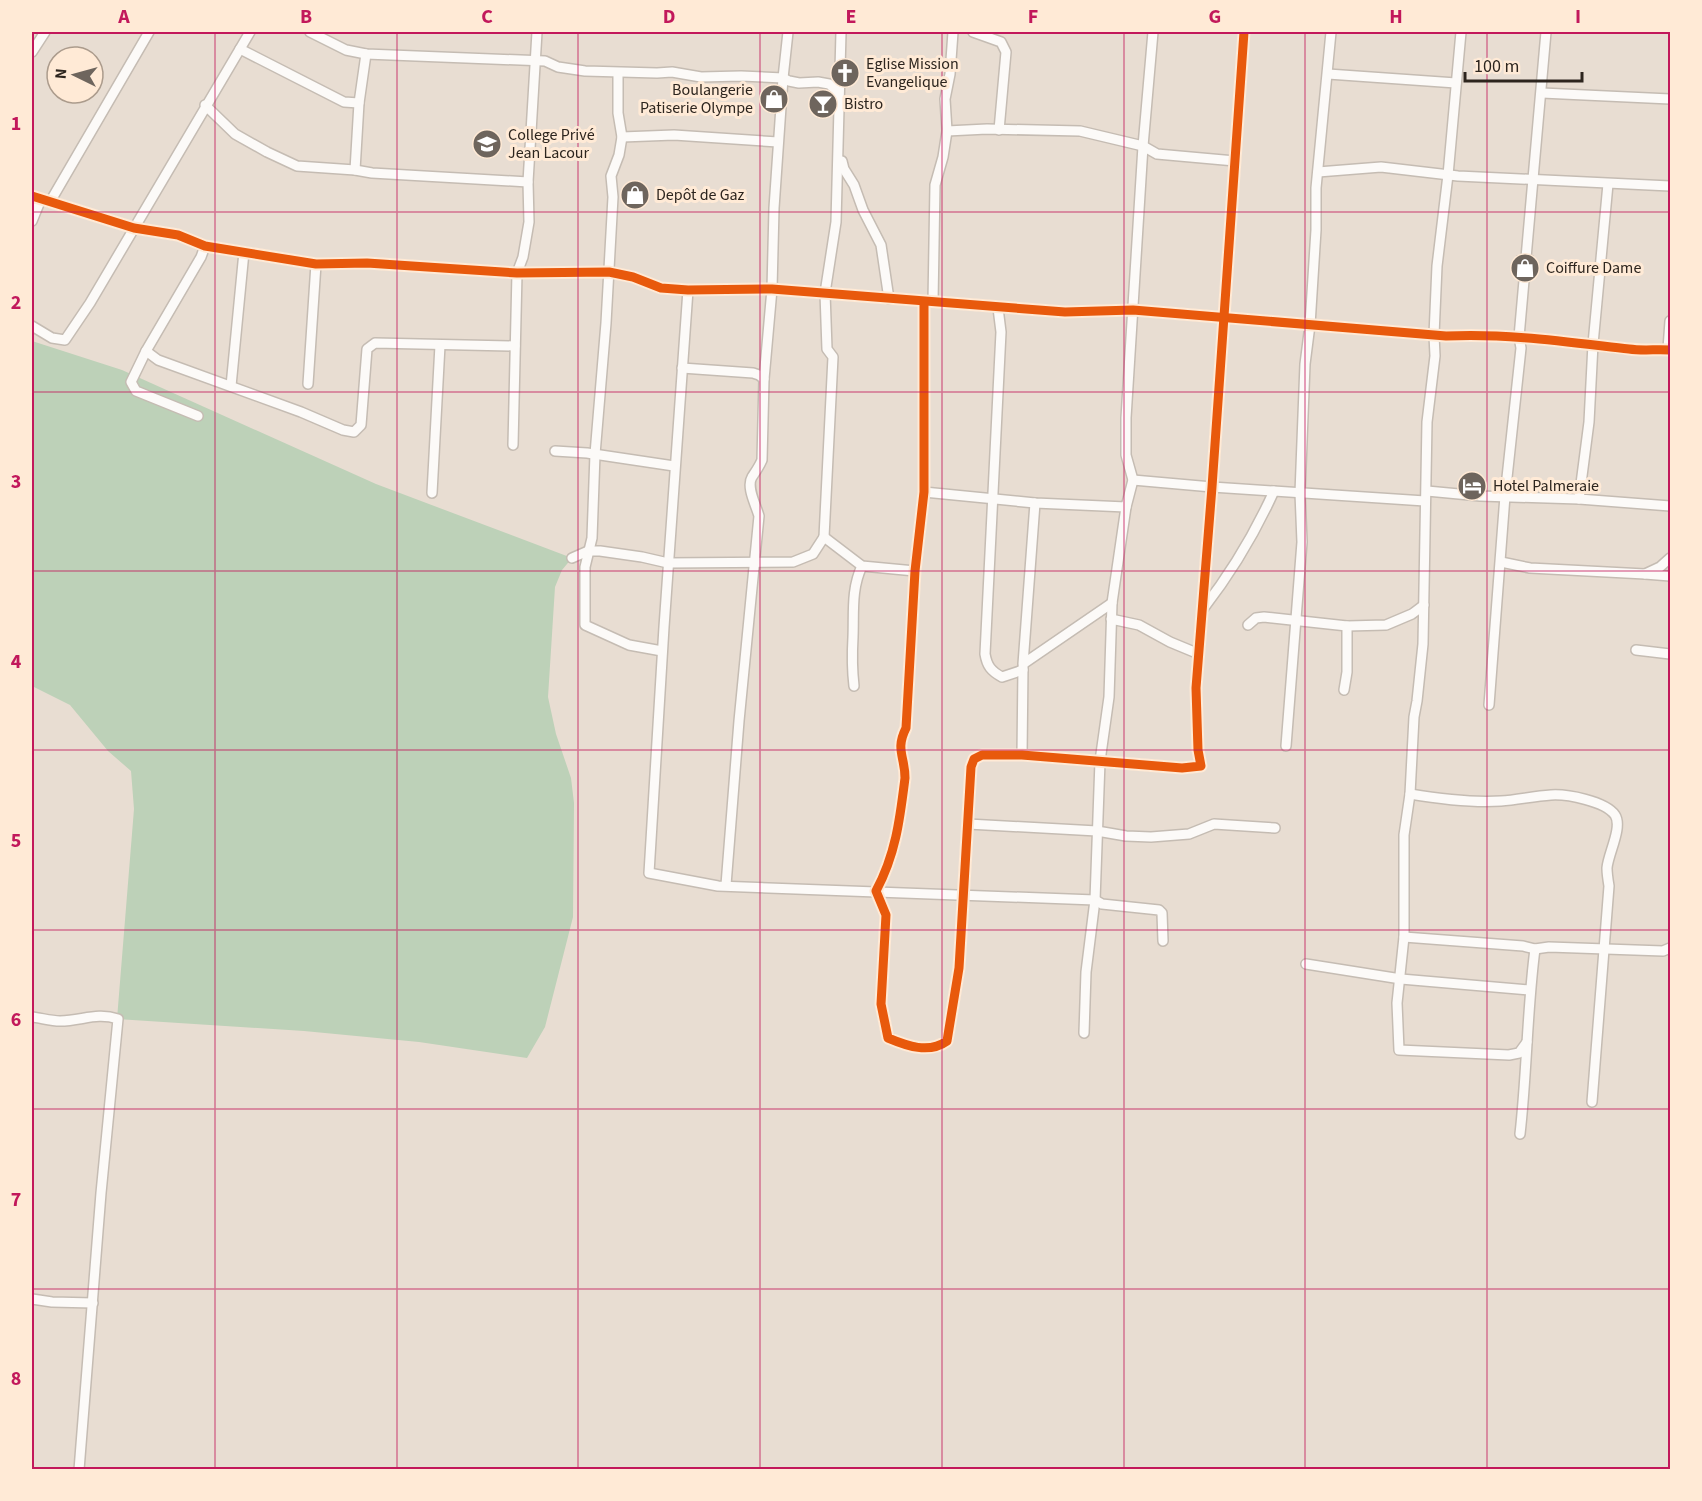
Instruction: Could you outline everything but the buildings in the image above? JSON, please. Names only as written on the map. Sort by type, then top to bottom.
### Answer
[{"type":"street","points":[[32,52],[45,32]]},
{"type":"street","points":[[32,221],[41,199],[149,32]]},
{"type":"street","points":[[32,326],[52,338],[64,340],[90,303],[250,32]]},
{"type":"street","points":[[310,32],[346,50],[366,54],[545,61],[567,69],[672,72],[701,77],[741,76],[783,78],[799,83],[818,82],[830,84],[837,90],[840,101]]},
{"type":"street","points":[[513,445],[517,273],[523,257],[528,222],[528,182],[537,32]]},
{"type":"street","points":[[726,885],[738,721],[759,516],[750,487],[751,478],[758,471],[762,460],[764,379],[772,289],[778,142],[788,32]]},
{"type":"street","points":[[841,32],[838,127],[840,147],[844,169],[854,185],[863,210],[881,245],[889,299]]},
{"type":"street","points":[[876,891],[894,852],[905,778],[899,744],[906,728],[915,571],[924,492],[929,302],[935,185],[947,131],[945,99],[950,74],[953,32]]},
{"type":"street","points":[[973,32],[996,36],[1002,42],[1006,52],[999,130]]},
{"type":"street","points":[[1084,1033],[1086,972],[1095,900],[1100,761],[1109,697],[1115,569],[1133,480],[1126,455],[1126,418],[1143,146],[1153,32]]},
{"type":"street","points":[[876,891],[886,915],[881,1004],[888,1038],[908,1047],[940,1046],[947,1041],[959,968],[971,767],[974,759],[982,755],[1022,754],[1182,768],[1202,766],[1198,750],[1196,688],[1244,32]]},
{"type":"street","points":[[1286,746],[1302,542],[1299,493],[1305,364],[1310,325],[1318,172],[1329,74],[1331,32]]},
{"type":"street","points":[[1461,32],[1437,266],[1434,335],[1436,356],[1427,435],[1423,644],[1414,717],[1410,794],[1404,835],[1404,937],[1397,1003],[1399,1050],[1509,1055],[1520,1053],[1527,1042]]},
{"type":"street","points":[[1489,705],[1546,32]]},
{"type":"street","points":[[240,49],[344,102],[359,103]]},
{"type":"street","points":[[355,170],[359,103],[366,54]]},
{"type":"street","points":[[618,72],[618,113],[622,137],[619,155],[611,176],[613,197],[609,272],[595,454],[592,538],[585,567],[585,625],[629,645],[662,651]]},
{"type":"street","points":[[1329,74],[1456,83]]},
{"type":"street","points":[[1542,93],[1671,99]]},
{"type":"street","points":[[205,105],[235,134],[297,166],[372,173],[528,182]]},
{"type":"street","points":[[947,131],[1080,131],[1143,146],[1157,154],[1235,161]]},
{"type":"street","points":[[622,137],[674,135],[778,142]]},
{"type":"street","points":[[572,558],[588,551],[616,552],[668,563],[793,562],[813,554],[825,537],[833,357],[827,349],[825,294],[836,222],[840,147]]},
{"type":"street","points":[[1318,172],[1381,167],[1448,175],[1671,186]]},
{"type":"street","points":[[1579,499],[1589,422],[1593,344],[1608,184]]},
{"type":"street","points":[[41,199],[134,228],[178,235],[204,246],[316,264],[367,262],[517,273],[609,272],[661,288],[772,289],[1065,312],[1133,310],[1434,335],[1473,334],[1519,337],[1632,350],[1669,350],[1671,321]]},
{"type":"street","points":[[198,416],[136,391],[131,382],[146,351],[201,257],[204,246]]},
{"type":"street","points":[[231,386],[244,252]]},
{"type":"street","points":[[308,384],[316,264]]},
{"type":"street","points":[[688,290],[674,466],[649,873],[718,886],[1095,900],[1102,904],[1159,910],[1162,913],[1163,941]]},
{"type":"street","points":[[998,308],[1001,332],[985,654],[987,663],[993,672],[1002,677],[1023,667],[1112,603]]},
{"type":"street","points":[[146,351],[158,360],[354,432],[361,425],[367,349],[375,343],[515,346]]},
{"type":"street","points":[[432,493],[440,345]]},
{"type":"street","points":[[682,368],[753,373],[764,379]]},
{"type":"street","points":[[555,452],[595,454],[674,466]]},
{"type":"street","points":[[1133,480],[1425,501]]},
{"type":"street","points":[[1203,609],[1222,584],[1255,530],[1274,491]]},
{"type":"street","points":[[1427,491],[1480,496],[1579,499],[1671,507]]},
{"type":"street","points":[[924,492],[1035,503],[1126,507]]},
{"type":"street","points":[[1022,754],[1023,667],[1035,503]]},
{"type":"street","points":[[825,537],[862,566],[915,571]]},
{"type":"street","points":[[1645,574],[1671,558]]},
{"type":"street","points":[[1501,562],[1530,568],[1671,576]]},
{"type":"street","points":[[854,686],[851,661],[853,596],[862,566]]},
{"type":"street","points":[[1248,625],[1256,618],[1264,617],[1347,626],[1386,626],[1412,614],[1424,605]]},
{"type":"street","points":[[1111,619],[1139,625],[1170,642],[1199,654]]},
{"type":"street","points":[[1344,690],[1347,672],[1347,626]]},
{"type":"street","points":[[1636,650],[1671,654]]},
{"type":"street","points":[[1410,794],[1445,800],[1501,801],[1553,795],[1598,802],[1615,815],[1617,823],[1615,838],[1607,869],[1609,886],[1592,1102]]},
{"type":"street","points":[[968,824],[1097,831],[1151,837],[1189,834],[1214,824],[1275,828]]},
{"type":"street","points":[[1404,937],[1535,949],[1549,947],[1663,951],[1671,948]]},
{"type":"street","points":[[1520,1134],[1535,949]]},
{"type":"street","points":[[1306,964],[1401,979],[1530,990]]},
{"type":"street","points":[[32,1017],[60,1021],[95,1015],[118,1019],[79,1470]]},
{"type":"street","points":[[32,1299],[93,1303]]},
{"type":"green space","points":[[32,341],[122,370],[376,484],[572,558],[562,570],[555,587],[548,697],[556,734],[571,778],[574,803],[573,917],[545,1027],[527,1058],[419,1042],[304,1031],[117,1019],[134,809],[131,771],[108,751],[70,705],[32,686]]},
{"type":"cycle path","points":[[924,302],[924,492],[915,571],[906,728],[901,742],[905,778],[893,850],[876,891],[886,915],[881,1004],[888,1038],[910,1046],[925,1048],[947,1041],[959,968],[971,767],[974,759],[982,755],[1022,755],[1182,768],[1201,766],[1198,750],[1196,688],[1244,32]]},
{"type":"cycle path","points":[[32,196],[134,228],[178,235],[205,246],[316,264],[367,263],[517,273],[609,272],[633,277],[661,288],[688,290],[772,289],[1065,312],[1133,310],[1446,336],[1515,337],[1634,350],[1670,350]]},
{"type":"place","name":"Eglise Mission Evangelique","points":[[845,73]]},
{"type":"place","name":"Boulangerie Patiserie Olympe","points":[[774,99]]},
{"type":"place","name":"Bistro","points":[[823,104]]},
{"type":"place","name":"College Privé Jean Lacour","points":[[487,144]]},
{"type":"place","name":"Depôt de Gaz","points":[[635,195]]},
{"type":"place","name":"Coiffure Dame","points":[[1525,268]]},
{"type":"place","name":"Hotel Palmeraie","points":[[1472,486]]}]
